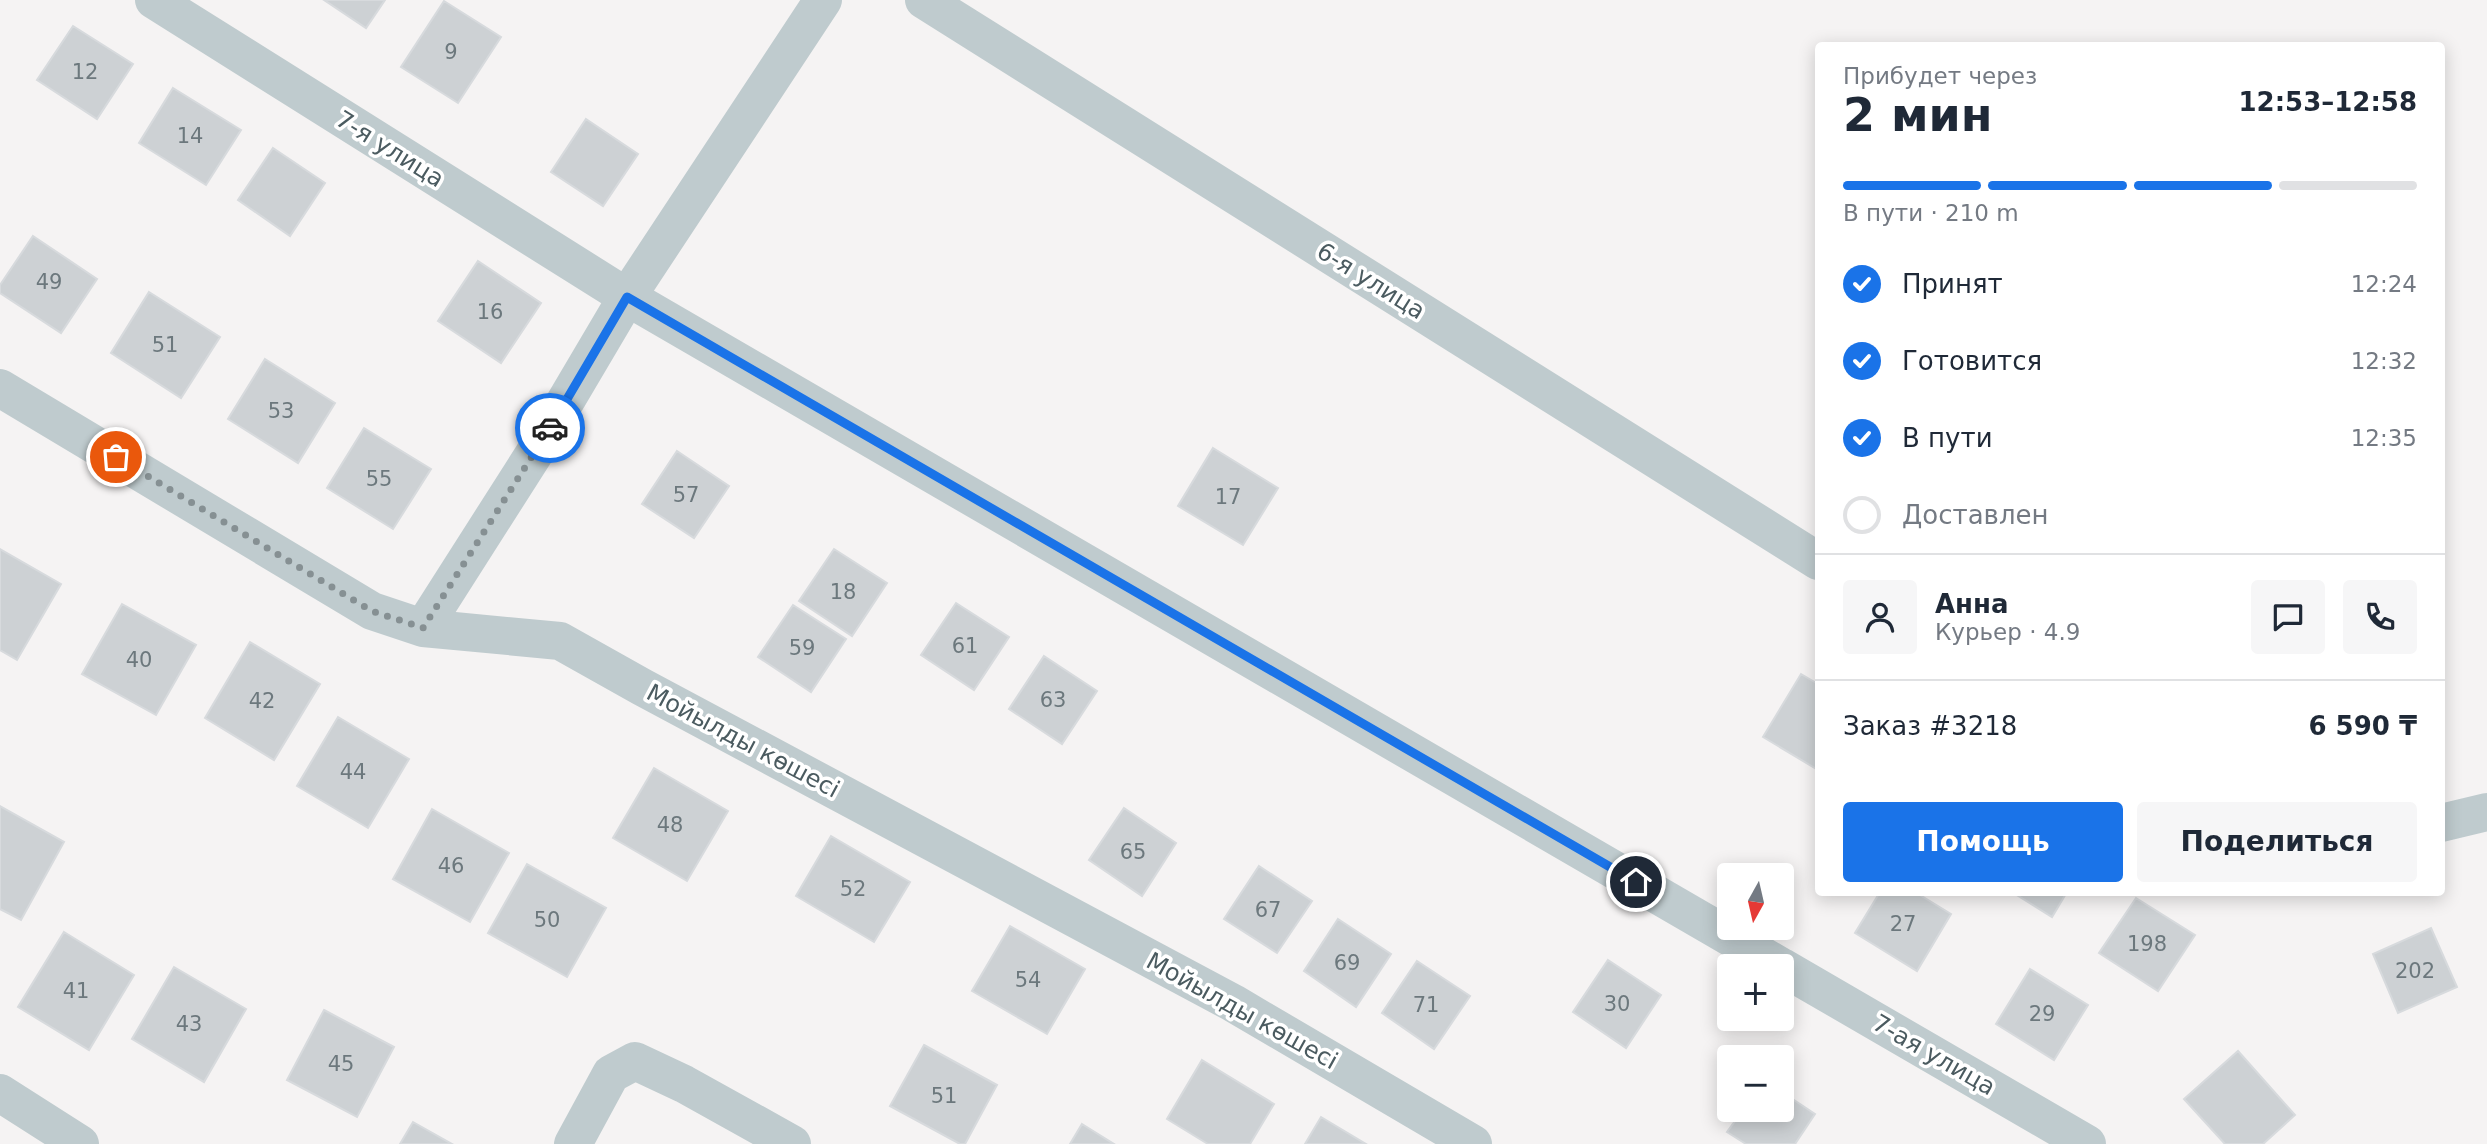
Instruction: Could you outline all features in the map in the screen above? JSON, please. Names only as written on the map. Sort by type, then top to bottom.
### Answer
[{"type":"street","name":"7-я улица","points":[[154,0],[627,297]]},
{"type":"street","points":[[423,628],[539,446],[627,297],[823,0]]},
{"type":"street","name":"6-я улица","points":[[924,0],[1815,559]]},
{"type":"street","name":"7-ая улица","points":[[627,297],[1760,954]]},
{"type":"street","name":"Мойылды көшесі","points":[[0,388],[372,611],[423,628],[560,641],[1233,1003],[1473,1144]]},
{"type":"street","points":[[2445,822],[2487,812]]},
{"type":"street","name":"7-ая улица","points":[[1794,974],[2087,1144]]},
{"type":"street","points":[[573,1144],[611,1074],[635,1061],[684,1084],[792,1144]]},
{"type":"street","points":[[0,1093],[80,1144]]},
{"type":"building","points":[[324,0],[385,0],[366,28]]},
{"type":"building","points":[[444,1],[501,37],[458,103],[401,67]]},
{"type":"building","points":[[73,26],[133,64],[97,119],[37,80]]},
{"type":"building","points":[[173,88],[241,130],[206,185],[139,143]]},
{"type":"building","points":[[586,119],[638,154],[603,206],[551,172]]},
{"type":"building","points":[[273,148],[325,183],[290,236],[238,200]]},
{"type":"building","points":[[33,236],[97,279],[61,333],[0,293],[0,285]]},
{"type":"building","points":[[478,261],[541,303],[501,363],[438,321]]},
{"type":"building","points":[[149,292],[220,337],[181,398],[111,353]]},
{"type":"building","points":[[265,359],[335,403],[298,463],[228,419]]},
{"type":"building","points":[[364,428],[431,469],[393,529],[327,488]]},
{"type":"building","points":[[1213,448],[1278,488],[1243,545],[1178,506]]},
{"type":"building","points":[[677,451],[729,486],[694,538],[642,504]]},
{"type":"building","points":[[0,549],[61,584],[17,660],[0,650]]},
{"type":"building","points":[[834,549],[887,583],[852,636],[799,601]]},
{"type":"building","points":[[956,603],[1009,637],[974,690],[921,655]]},
{"type":"building","points":[[122,604],[196,645],[156,715],[82,674]]},
{"type":"building","points":[[793,605],[846,639],[811,692],[758,657]]},
{"type":"building","points":[[250,642],[320,684],[274,760],[205,718]]},
{"type":"building","points":[[1044,656],[1097,691],[1062,744],[1009,709]]},
{"type":"building","points":[[1801,674],[1815,682],[1815,768],[1763,737]]},
{"type":"building","points":[[338,717],[409,759],[368,828],[297,786]]},
{"type":"building","points":[[654,768],[728,811],[687,881],[613,838]]},
{"type":"building","points":[[0,806],[64,842],[21,920],[0,909]]},
{"type":"building","points":[[1124,808],[1176,843],[1142,896],[1089,860]]},
{"type":"building","points":[[432,809],[509,853],[470,922],[393,879]]},
{"type":"building","points":[[831,836],[910,882],[874,942],[796,896]]},
{"type":"building","points":[[527,864],[606,908],[567,977],[488,933]]},
{"type":"building","points":[[1259,866],[1312,901],[1277,953],[1224,919]]},
{"type":"building","points":[[1878,896],[1922,896],[1951,914],[1917,971],[1855,933]]},
{"type":"building","points":[[2018,896],[2065,896],[2052,917]]},
{"type":"building","points":[[2136,898],[2195,935],[2158,991],[2099,953]]},
{"type":"building","points":[[1338,919],[1391,954],[1356,1007],[1304,971]]},
{"type":"building","points":[[1010,926],[1085,969],[1047,1034],[972,991]]},
{"type":"building","points":[[2431,928],[2457,987],[2398,1013],[2373,954]]},
{"type":"building","points":[[64,932],[134,975],[89,1050],[18,1007]]},
{"type":"building","points":[[1608,960],[1661,995],[1626,1048],[1573,1012]]},
{"type":"building","points":[[1417,961],[1470,996],[1434,1049],[1382,1013]]},
{"type":"building","points":[[174,967],[246,1009],[204,1082],[132,1039]]},
{"type":"building","points":[[2030,969],[2088,1005],[2054,1060],[1996,1024]]},
{"type":"building","points":[[324,1010],[394,1047],[357,1117],[287,1080]]},
{"type":"building","points":[[924,1045],[997,1085],[965,1144],[960,1144],[890,1106]]},
{"type":"building","points":[[2238,1051],[2295,1115],[2263,1144],[2225,1144],[2184,1099]]},
{"type":"building","points":[[1202,1060],[1274,1104],[1250,1144],[1208,1144],[1167,1119]]},
{"type":"building","points":[[1794,1100],[1815,1114],[1795,1144],[1746,1144],[1727,1132],[1734,1122],[1794,1122]]},
{"type":"building","points":[[1321,1117],[1366,1144],[1305,1144]]},
{"type":"building","points":[[413,1122],[452,1144],[400,1144]]},
{"type":"building","points":[[1082,1124],[1114,1144],[1070,1144]]},
{"type":"way so far","points":[[116,457],[372,611],[423,628],[550,428]]},
{"type":"route","points":[[550,428],[627,297],[1636,882]]}]
